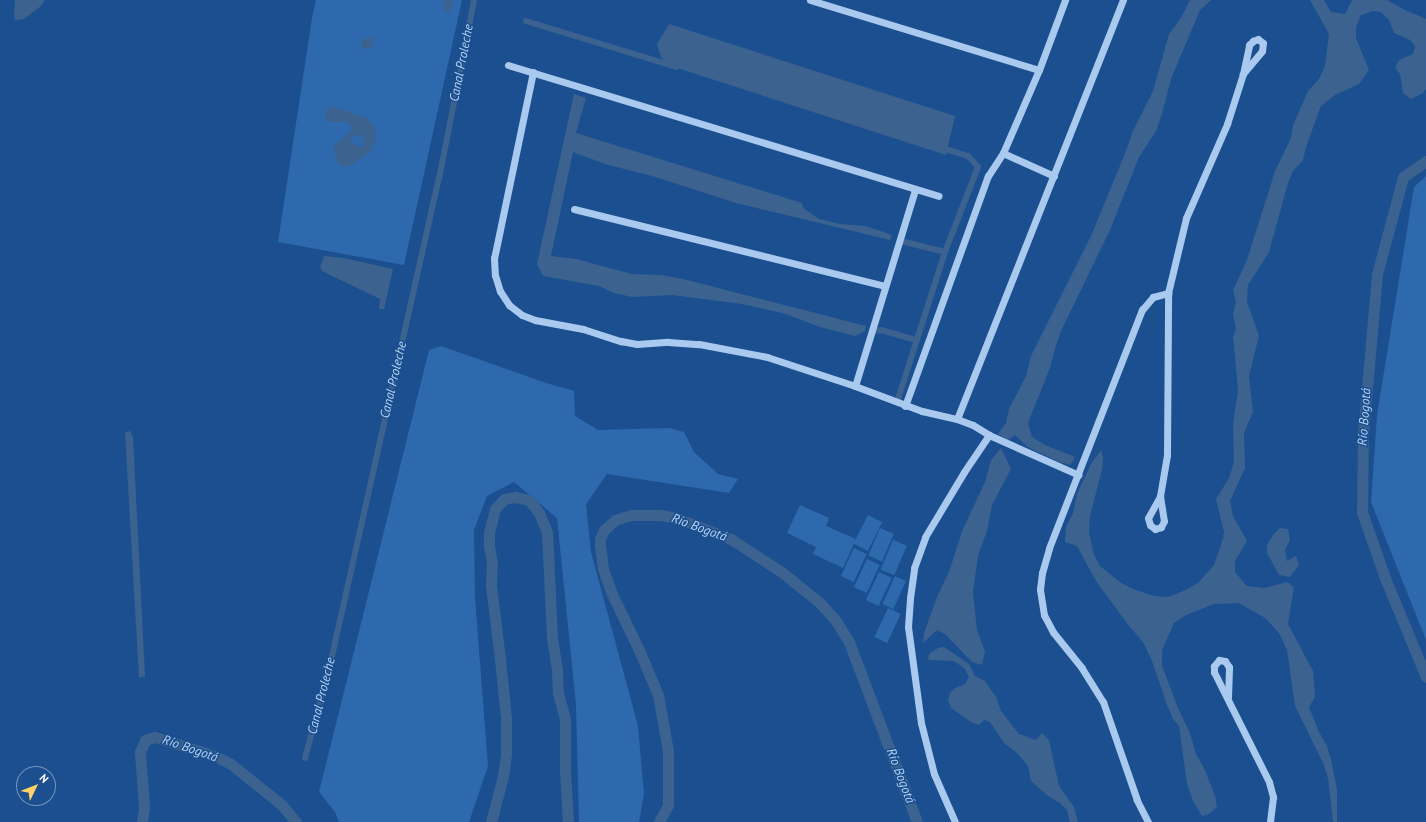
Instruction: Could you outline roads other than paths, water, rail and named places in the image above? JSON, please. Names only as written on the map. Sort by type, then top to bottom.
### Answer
[{"type":"street","points":[[810,0],[1039,70]]},
{"type":"street","points":[[905,406],[988,176],[1003,153],[1039,70],[1065,0]]},
{"type":"street","points":[[957,419],[1124,0]]},
{"type":"street","points":[[508,65],[938,196]]},
{"type":"street","points":[[533,72],[494,258],[495,275],[500,291],[509,305],[522,315],[535,320],[583,329],[621,341],[637,344],[668,342],[699,344],[767,357],[855,386],[905,406],[957,419],[973,425],[990,435],[1079,475]]},
{"type":"street","points":[[1160,496],[1167,455],[1168,293],[1186,218],[1227,124],[1243,74]]},
{"type":"street","points":[[1003,153],[1054,176]]},
{"type":"street","points":[[855,386],[915,190]]},
{"type":"street","points":[[574,209],[885,286]]},
{"type":"street","points":[[1148,822],[1134,793],[1103,702],[1082,668],[1053,632],[1044,615],[1042,602],[1042,573],[1049,548],[1079,475],[1142,310],[1153,297],[1168,293]]},
{"type":"street","points":[[955,822],[934,774],[921,723],[908,627],[910,598],[914,568],[926,537],[964,472],[990,435]]},
{"type":"street","points":[[1228,697],[1269,782],[1273,797],[1273,812],[1270,822]]},
{"type":"waterway","name":"Canal Proleche","points":[[305,758],[330,665],[439,179],[474,0]]},
{"type":"waterway","points":[[526,21],[676,67]]},
{"type":"waterway","points":[[898,399],[945,252],[978,167],[968,156],[939,147]]},
{"type":"waterway","name":"Río Bogotá","points":[[1426,161],[1403,177],[1377,274],[1363,433],[1362,512],[1385,578],[1426,677]]},
{"type":"waterway","points":[[901,241],[945,252]]},
{"type":"waterway","points":[[876,331],[881,330],[917,340]]},
{"type":"waterway","name":"Río Bogotá","points":[[491,822],[503,776],[506,754],[506,718],[491,586],[492,562],[489,547],[489,533],[495,509],[504,499],[515,497],[529,500],[539,513],[547,532],[552,638],[557,670],[558,693],[565,720],[565,770],[568,822]]},
{"type":"waterway","name":"Río Bogotá","points":[[659,822],[668,805],[668,751],[658,695],[639,650],[612,594],[603,569],[600,546],[600,539],[604,530],[615,520],[631,515],[661,515],[677,518],[731,539],[783,573],[820,603],[836,621],[849,642],[917,822]]},
{"type":"waterway","name":"Río Bogotá","points":[[142,822],[144,807],[140,752],[145,740],[155,737],[215,756],[231,764],[282,805],[296,822]]}]
